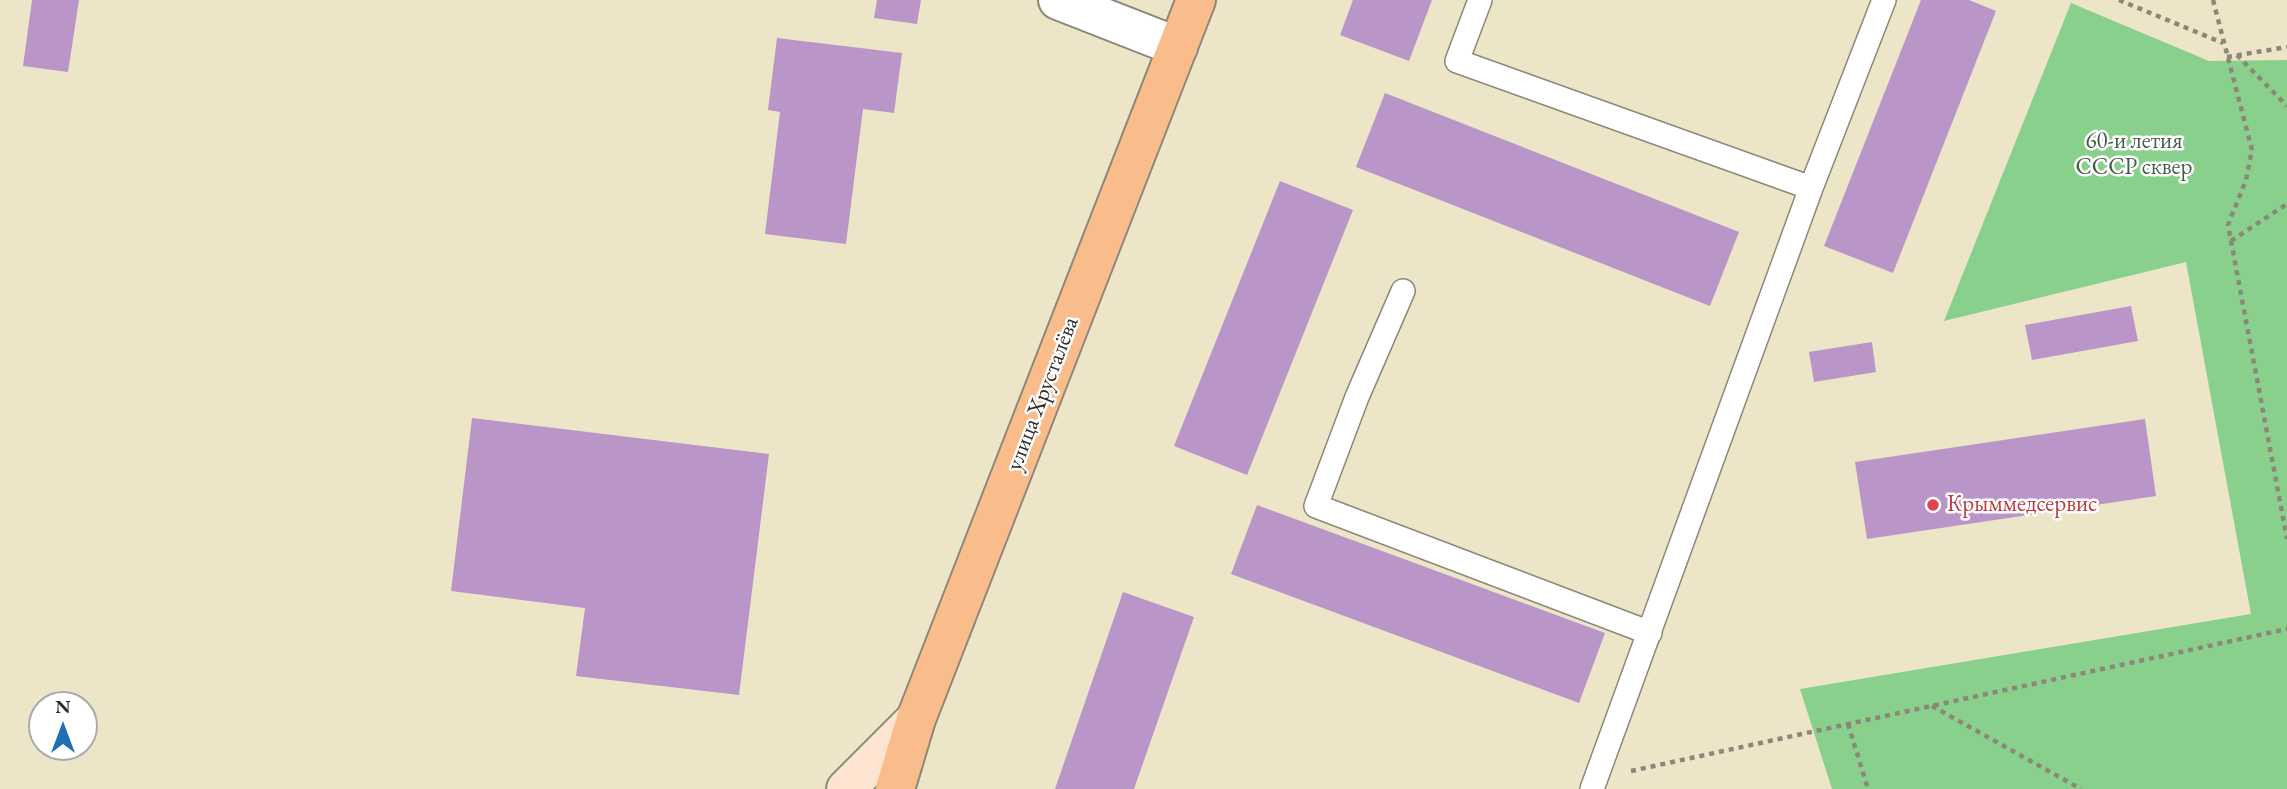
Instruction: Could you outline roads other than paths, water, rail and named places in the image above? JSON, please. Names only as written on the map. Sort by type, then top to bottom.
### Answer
[{"type":"main road","name":"улица Хрусталёва","points":[[895,789],[916,719],[1196,0]]},
{"type":"main road","points":[[846,789],[916,719]]},
{"type":"street","points":[[1058,0],[1178,47]]},
{"type":"lane","points":[[1480,0],[1457,61],[1811,188]]},
{"type":"lane","points":[[1594,784],[1811,188],[1884,0]]},
{"type":"lane","points":[[1403,291],[1357,397],[1316,506],[1650,633]]},
{"type":"place","name":"Крыммедсервис","points":[[1933,505]]},
{"type":"park label","name":"60-и летия СССР сквер","points":[[2134,155]]}]
